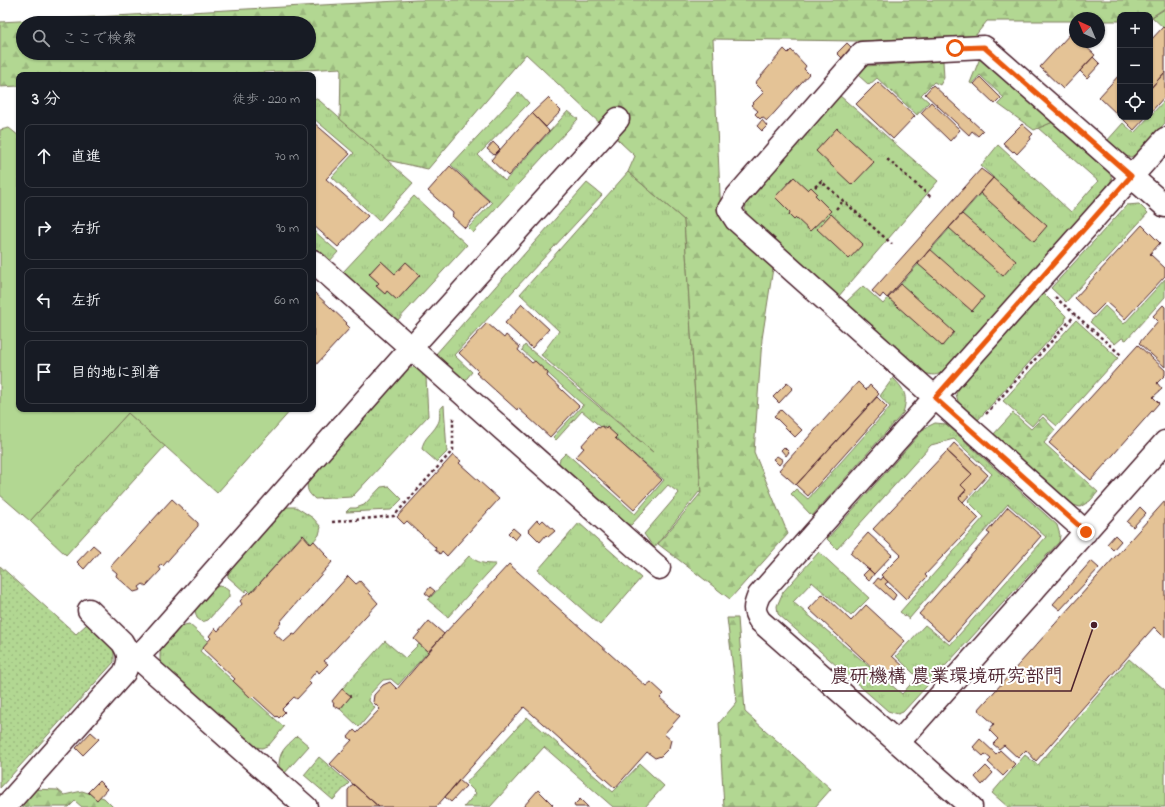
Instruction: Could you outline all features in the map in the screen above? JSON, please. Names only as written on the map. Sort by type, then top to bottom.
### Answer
[{"type":"lane","points":[[1086,532],[736,220],[730,209],[737,196],[862,53],[984,47],[1165,206]]},
{"type":"lane","points":[[5,807],[124,673],[128,663],[133,657],[618,119]]},
{"type":"lane","points":[[970,807],[760,621],[755,613],[755,604],[759,595],[1165,139]]},
{"type":"lane","points":[[316,264],[659,568]]},
{"type":"lane","points":[[898,743],[1165,442]]},
{"type":"lane","points":[[89,610],[122,642],[133,657],[306,807]]},
{"type":"path","points":[[887,159],[932,198]]},
{"type":"path","points":[[815,187],[820,181],[892,244]]},
{"type":"path","points":[[836,209],[843,201]]},
{"type":"path","points":[[1038,282],[1121,355]]},
{"type":"path","points":[[972,430],[1075,315]]},
{"type":"path","points":[[332,522],[394,516],[453,450],[452,384]]},
{"type":"green space","points":[[417,0],[1165,0],[1165,8],[1153,16],[1153,12],[1117,12],[1117,21],[1105,21],[1105,12],[1069,12],[1069,21],[987,21],[975,36],[858,41],[713,39],[721,216],[773,268],[762,339],[754,452],[788,534],[730,599],[658,544],[701,493],[684,220],[628,172],[635,156],[526,54],[428,169],[387,160],[340,119],[341,68],[270,72],[16,72],[16,86],[0,87],[0,22],[16,21],[16,60],[316,60],[316,16],[114,16]]},
{"type":"green space","points":[[1165,9],[1165,29],[1153,18],[1153,16]]},
{"type":"green space","points":[[980,58],[1053,122],[1034,130],[998,104],[1004,98],[980,75],[972,84],[970,83]]},
{"type":"green space","points":[[943,61],[944,78],[940,85],[934,82],[921,95],[929,102],[917,115],[877,78],[869,85],[858,75],[866,66]]},
{"type":"green space","points":[[519,92],[529,103],[478,155],[505,181],[568,111],[578,119],[473,233],[468,228],[492,203],[451,165]]},
{"type":"green space","points":[[839,95],[938,181],[838,297],[750,220],[745,209],[747,200]]},
{"type":"green space","points":[[316,99],[413,183],[379,221],[332,177],[354,153],[316,121]]},
{"type":"green space","points":[[1165,100],[1165,123],[1136,154],[1131,157],[1124,156],[1106,142],[1123,123],[1134,133],[1146,120],[1153,120],[1153,113]]},
{"type":"green space","points":[[1053,122],[1109,172],[1112,179],[1107,187],[950,367],[936,375],[921,371],[845,303],[863,286],[883,304],[994,178],[981,166],[998,145],[1071,212],[1098,181],[1038,128]]},
{"type":"green space","points":[[9,128],[16,134],[16,412],[289,412],[217,493],[128,413],[30,521],[0,495],[0,130]]},
{"type":"green space","points":[[628,172],[684,220],[701,494],[699,492],[654,548],[644,534],[679,493],[668,485],[631,525],[621,525],[557,468],[560,459],[566,453],[635,514],[664,480],[582,411],[556,440],[553,437],[583,405],[522,350],[525,345],[653,452],[541,355],[559,331],[520,294]]},
{"type":"green space","points":[[587,183],[602,195],[454,355],[472,372],[463,383],[435,355]]},
{"type":"green space","points":[[414,196],[467,245],[396,322],[343,272]],"holes":[[[381,261],[395,274],[406,262],[420,275],[397,300],[387,291],[384,293],[376,286],[379,283],[369,274]]]},
{"type":"green space","points":[[1139,204],[1148,213],[1066,302],[1051,288],[1127,205]]},
{"type":"green space","points":[[316,233],[338,252],[329,262],[316,250]]},
{"type":"green space","points":[[1165,279],[1165,297],[1126,340],[1122,338],[1115,344],[1090,322],[1105,306],[1124,324]]},
{"type":"green space","points":[[1043,293],[1066,316],[1065,322],[977,421],[959,405],[956,394],[961,385]]},
{"type":"green space","points":[[1076,320],[1118,358],[1057,426],[1043,414],[1032,426],[1003,401]]},
{"type":"green space","points":[[415,367],[423,371],[426,377],[428,416],[352,497],[315,499],[308,491],[308,480],[406,369]]},
{"type":"green space","points":[[893,378],[903,390],[905,402],[903,413],[812,516],[791,494],[796,489],[808,499],[890,407],[880,396]]},
{"type":"green space","points":[[444,405],[447,452],[437,462],[422,449],[426,439],[438,423],[440,410]]},
{"type":"green space","points":[[128,413],[165,446],[66,555],[30,521]]},
{"type":"green space","points":[[1013,413],[1031,429],[1043,417],[1055,430],[1044,443],[1098,492],[1090,501],[1080,507],[1067,503],[993,435]]},
{"type":"green space","points":[[935,423],[946,424],[1057,525],[1060,535],[1059,542],[903,712],[898,714],[888,711],[778,614],[777,606],[783,592],[819,552],[869,598],[851,616],[812,582],[793,602],[902,694],[917,677],[896,656],[925,625],[950,645],[1046,537],[1008,504],[909,619],[900,612],[984,517],[968,501],[992,474],[954,439],[931,445],[837,549],[827,539],[925,428]]},
{"type":"green space","points":[[389,486],[402,499],[391,510],[346,512],[350,508],[356,508],[364,505],[381,487]]},
{"type":"green space","points":[[287,507],[296,507],[313,518],[321,527],[319,535],[311,544],[302,535],[251,593],[247,589],[245,592],[228,577],[228,572]]},
{"type":"green space","points":[[579,523],[641,578],[600,625],[538,570]]},
{"type":"green space","points":[[469,556],[481,563],[496,564],[448,617],[428,600]]},
{"type":"green space","points":[[0,566],[76,634],[87,624],[114,649],[114,662],[0,788]]},
{"type":"green space","points":[[219,586],[224,587],[229,591],[229,597],[208,620],[202,622],[197,618],[195,611],[197,605],[212,589]]},
{"type":"green space","points":[[727,618],[738,618],[745,712],[831,789],[815,807],[724,807],[719,723],[737,702]]},
{"type":"green space","points":[[189,624],[208,641],[200,651],[284,727],[269,745],[262,748],[256,747],[163,666],[160,661],[161,646],[180,626]]},
{"type":"green space","points":[[385,641],[405,658],[419,644],[428,652],[398,685],[391,679],[383,680],[370,694],[369,701],[375,708],[359,727],[340,709],[350,697],[342,689]]},
{"type":"green space","points":[[1129,659],[1165,690],[1165,807],[1008,807],[992,793],[1025,755],[1038,765]]},
{"type":"green space","points":[[527,717],[613,792],[640,764],[664,786],[645,807],[613,807],[544,747],[490,807],[464,807],[476,793],[466,783]]},
{"type":"green space","points":[[297,736],[309,746],[284,774],[279,770],[281,754]]},
{"type":"green space","points":[[319,757],[349,783],[333,800],[304,775]]},
{"type":"green space","points":[[33,789],[58,790],[64,795],[82,791],[104,798],[113,807],[82,807],[75,801],[69,807],[17,807]]},
{"type":"building","points":[[1163,27],[1165,29],[1165,72],[1153,86],[1153,48],[1153,38]]},
{"type":"building","points":[[1069,35],[1069,48],[1087,48],[1095,55],[1063,89],[1040,67]]},
{"type":"building","points":[[847,43],[853,49],[843,59],[837,53]]},
{"type":"building","points":[[784,49],[788,53],[791,50],[806,66],[804,69],[809,74],[767,121],[762,117],[760,119],[755,114],[758,111],[751,105],[764,92],[755,83]]},
{"type":"building","points":[[1093,57],[1100,64],[1087,78],[1080,71]]},
{"type":"building","points":[[1165,72],[1165,96],[1153,110],[1153,86]]},
{"type":"building","points":[[980,77],[1001,98],[995,104],[974,84]]},
{"type":"building","points":[[1117,77],[1117,114],[1099,97]]},
{"type":"building","points":[[878,82],[915,116],[893,139],[856,104]]},
{"type":"building","points":[[933,85],[983,131],[978,136],[972,131],[969,135],[925,94]]},
{"type":"building","points":[[548,98],[561,111],[546,127],[532,113]]},
{"type":"building","points":[[931,102],[960,130],[950,141],[921,113]]},
{"type":"building","points":[[532,113],[549,131],[508,176],[491,160]]},
{"type":"building","points":[[762,120],[767,126],[762,131],[757,126]]},
{"type":"building","points":[[1124,120],[1143,120],[1134,130]]},
{"type":"building","points":[[1022,124],[1033,134],[1030,137],[1031,139],[1017,154],[1003,143]]},
{"type":"building","points":[[316,125],[350,154],[326,179],[368,216],[338,247],[316,228]]},
{"type":"building","points":[[837,128],[874,162],[852,185],[816,151]]},
{"type":"building","points":[[493,142],[500,149],[494,155],[487,149]]},
{"type":"building","points":[[450,166],[489,201],[465,228],[452,216],[453,213],[428,191]]},
{"type":"building","points":[[981,169],[993,178],[887,298],[883,294],[880,298],[872,291]]},
{"type":"building","points":[[794,177],[808,190],[811,187],[817,193],[815,195],[831,211],[810,231],[796,218],[794,220],[789,215],[790,212],[775,197]]},
{"type":"building","points":[[993,178],[1047,226],[1034,241],[980,193]]},
{"type":"building","points":[[831,214],[863,244],[849,259],[817,229]]},
{"type":"building","points":[[962,214],[1016,261],[1003,276],[949,228]]},
{"type":"building","points":[[1142,225],[1160,243],[1150,254],[1165,268],[1165,276],[1125,319],[1106,302],[1093,315],[1075,298]]},
{"type":"building","points":[[930,249],[984,297],[972,311],[918,264]]},
{"type":"building","points":[[381,261],[395,274],[406,262],[420,275],[397,300],[387,291],[385,294],[376,286],[379,283],[369,274]]},
{"type":"building","points":[[901,284],[954,332],[942,346],[888,298]]},
{"type":"building","points":[[316,294],[347,323],[346,324],[350,328],[316,365]]},
{"type":"building","points":[[522,304],[549,329],[532,348],[505,323]]},
{"type":"building","points":[[1163,305],[1165,307],[1165,367],[1139,343],[1158,321],[1153,316]]},
{"type":"building","points":[[487,323],[504,338],[506,335],[520,347],[518,350],[532,363],[535,361],[548,373],[547,376],[579,406],[550,437],[476,373],[478,371],[459,353]]},
{"type":"building","points":[[1138,345],[1165,370],[1165,375],[1157,383],[1162,389],[1153,397],[1159,403],[1091,480],[1049,443]]},
{"type":"building","points":[[858,382],[866,390],[870,385],[879,394],[796,485],[779,470]]},
{"type":"building","points":[[787,383],[793,388],[779,403],[773,397]]},
{"type":"building","points":[[877,397],[887,407],[808,496],[796,485]]},
{"type":"building","points":[[781,410],[802,430],[795,437],[774,416]]},
{"type":"building","points":[[602,426],[606,429],[607,427],[617,436],[615,438],[662,480],[634,510],[576,457],[584,448],[581,446],[598,427],[599,428]]},
{"type":"building","points":[[954,443],[988,475],[963,502],[959,498],[966,490],[961,485],[972,474],[947,451]]},
{"type":"building","points":[[784,447],[789,452],[786,456],[781,450]]},
{"type":"building","points":[[947,451],[972,474],[961,485],[966,490],[959,498],[979,518],[925,575],[927,577],[906,599],[881,575],[901,555],[873,529]]},
{"type":"building","points":[[453,455],[461,461],[459,463],[499,499],[447,556],[442,551],[440,554],[435,550],[436,548],[407,521],[404,524],[397,517]]},
{"type":"building","points":[[777,456],[783,460],[779,465],[773,459]]},
{"type":"building","points":[[172,499],[198,523],[198,526],[163,566],[161,564],[159,567],[161,570],[146,586],[143,584],[139,587],[141,590],[134,592],[116,576],[117,573],[110,567]]},
{"type":"building","points":[[1165,501],[1165,638],[1154,627],[1036,761],[1026,750],[1018,758],[1004,745],[999,749],[993,744],[998,739],[989,730],[994,724],[978,710]]},
{"type":"building","points":[[1008,507],[1041,536],[949,641],[919,614],[990,534],[987,532]]},
{"type":"building","points":[[1140,507],[1146,513],[1133,527],[1127,522]]},
{"type":"building","points":[[537,520],[540,523],[543,520],[555,531],[548,537],[546,535],[540,542],[528,530]]},
{"type":"building","points":[[513,528],[520,534],[515,540],[508,533]]},
{"type":"building","points":[[868,533],[892,555],[874,574],[850,553]]},
{"type":"building","points":[[303,535],[311,544],[314,541],[332,562],[273,632],[284,642],[293,634],[295,635],[348,576],[356,584],[360,581],[378,603],[324,661],[328,664],[319,673],[317,670],[308,681],[311,684],[297,699],[294,697],[282,709],[285,712],[279,718],[253,696],[251,698],[233,681],[235,679],[202,648],[211,638],[209,636],[215,628],[218,631],[242,604],[240,601],[248,592],[250,594],[251,593]]},
{"type":"building","points":[[1115,535],[1121,541],[1113,550],[1107,544]]},
{"type":"building","points":[[93,545],[100,551],[84,569],[77,562]]},
{"type":"building","points":[[1091,561],[1099,568],[1060,610],[1053,604]]},
{"type":"building","points":[[509,564],[646,686],[651,682],[664,694],[660,698],[680,716],[664,734],[671,740],[669,748],[661,756],[655,758],[647,752],[615,788],[524,707],[436,807],[379,807],[330,764],[352,740],[348,737],[354,730],[357,733],[380,709],[373,702],[374,695],[383,685],[390,682],[397,689],[444,634]]},
{"type":"building","points":[[869,569],[874,574],[869,581],[863,575]]},
{"type":"building","points":[[883,577],[888,582],[885,584],[896,595],[893,600],[874,583],[878,578],[881,580]]},
{"type":"building","points":[[430,587],[435,591],[430,597],[425,593]]},
{"type":"building","points":[[823,594],[851,621],[866,605],[905,641],[892,656],[903,666],[888,682],[809,609]]},
{"type":"building","points":[[429,621],[444,634],[428,652],[414,639]]},
{"type":"building","points":[[342,689],[351,696],[340,709],[333,705],[334,704],[332,701]]},
{"type":"building","points":[[91,732],[99,739],[83,755],[76,748]]},
{"type":"building","points":[[980,739],[996,754],[1000,750],[1015,764],[1003,776],[988,762],[991,759],[985,754],[983,756],[973,747]]},
{"type":"building","points":[[986,766],[993,773],[982,785],[975,777]]},
{"type":"building","points":[[459,780],[466,786],[451,802],[445,797]]},
{"type":"building","points":[[99,781],[107,789],[97,800],[88,792]]},
{"type":"building","points":[[353,784],[379,807],[348,807],[348,790]]},
{"type":"building","points":[[538,790],[553,805],[551,807],[523,807]]},
{"type":"building","points":[[580,799],[588,807],[575,807],[574,805]]},
{"type":"place","name":"農研機構 農業環境研究部門","points":[[1094,625]]},
{"type":"route","points":[[955,48],[984,47],[1131,176],[935,398],[1086,532]]}]
